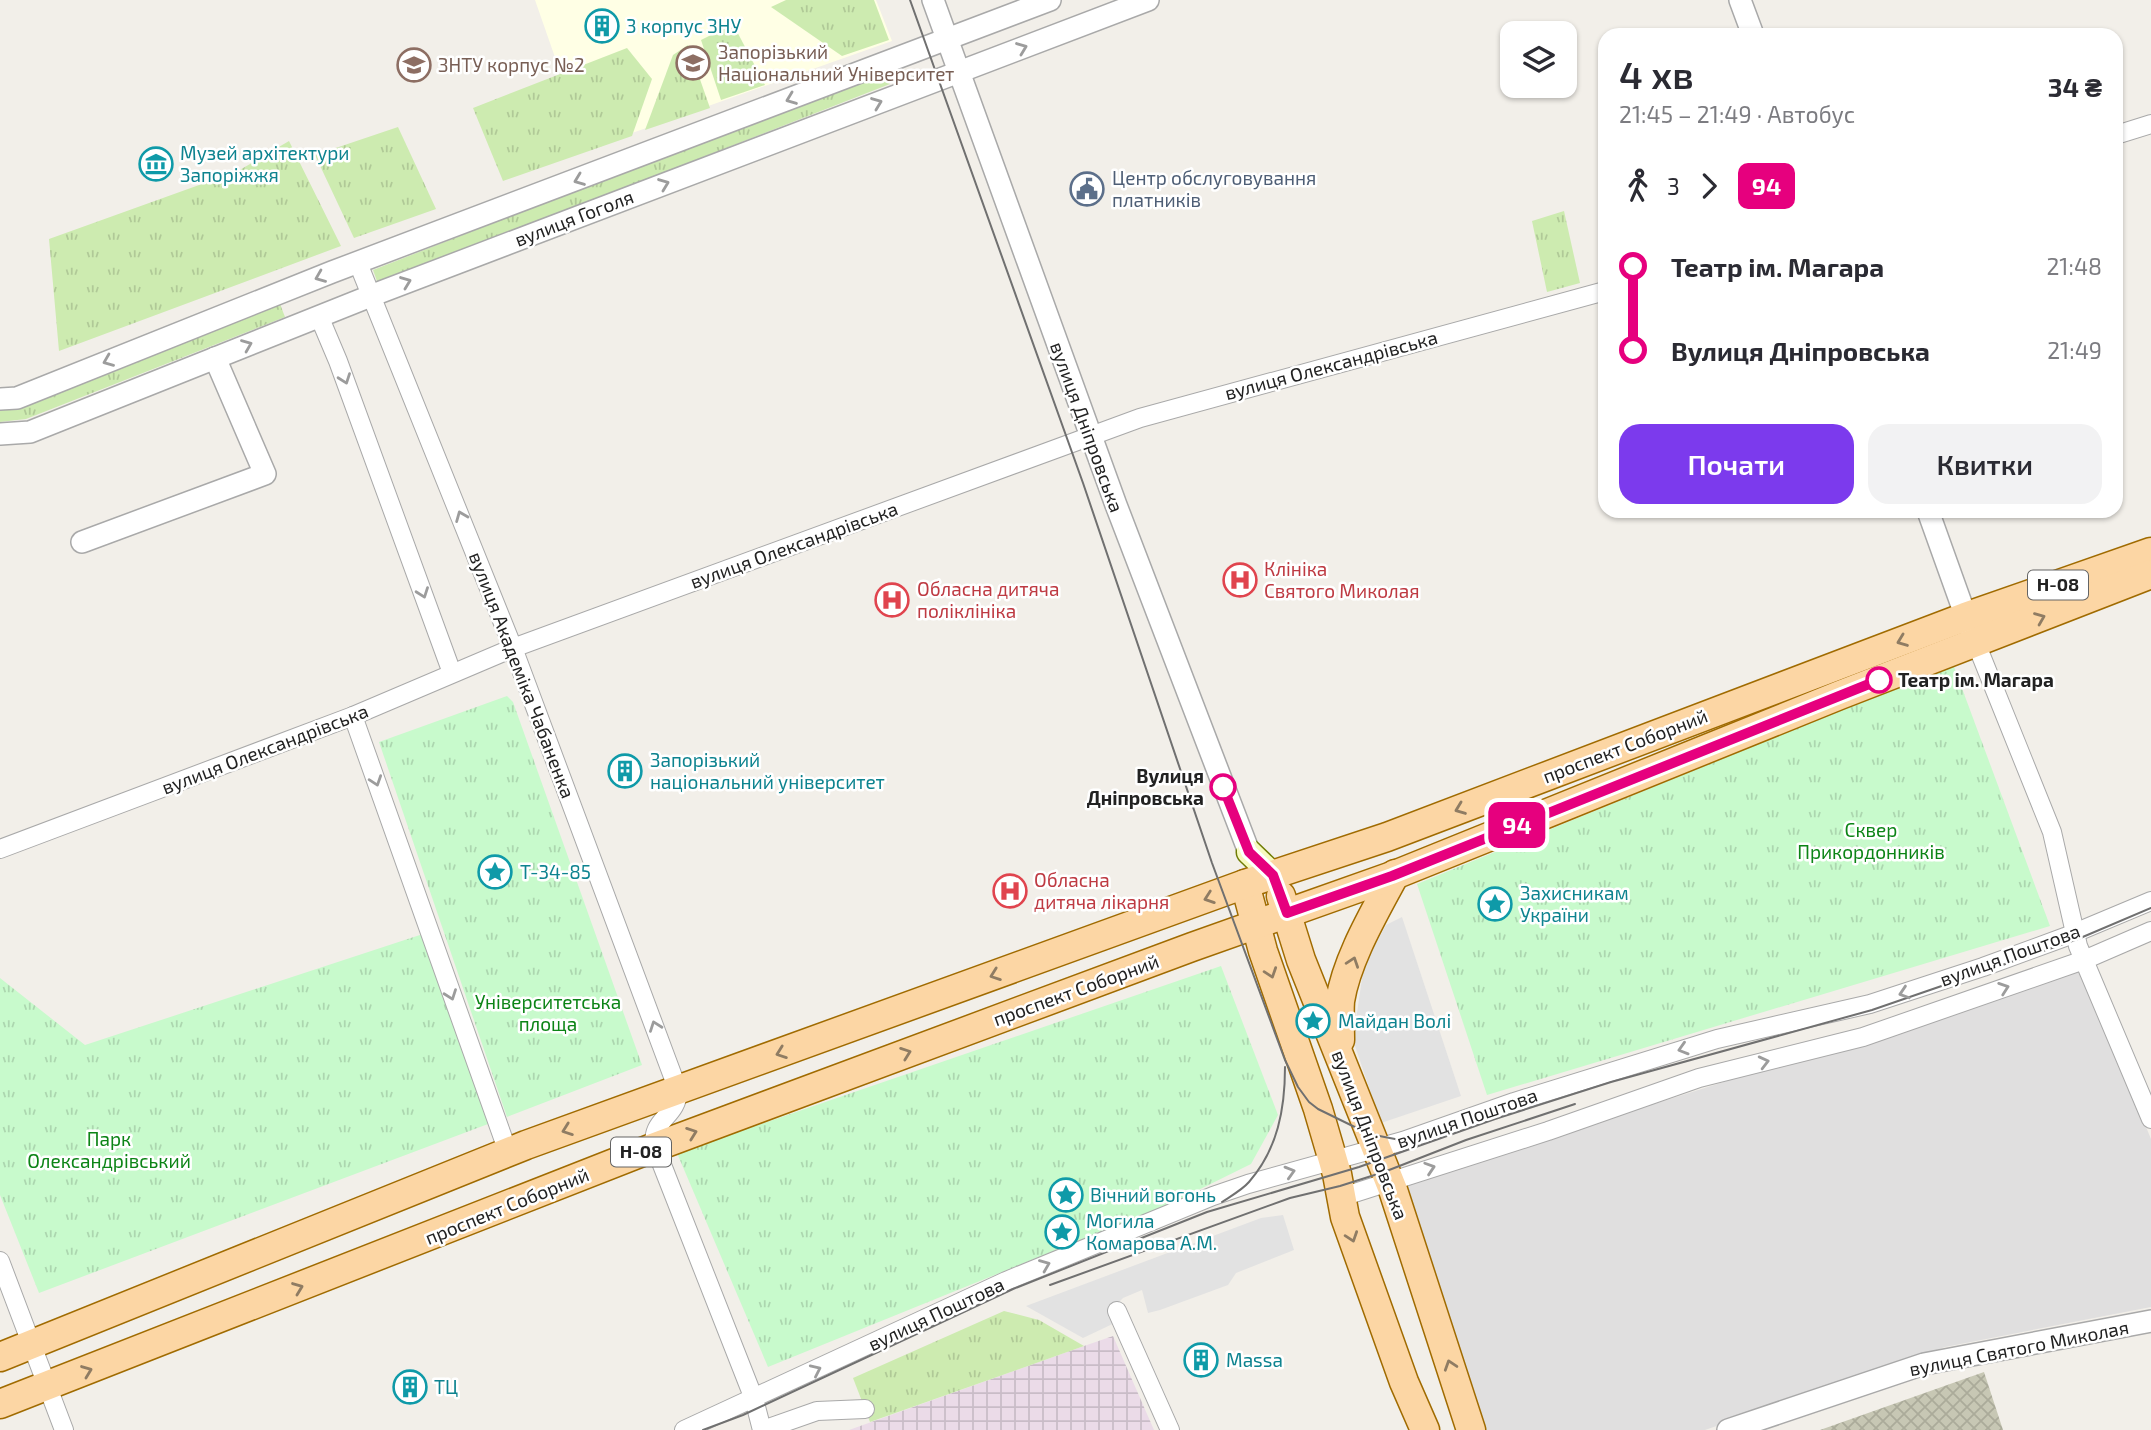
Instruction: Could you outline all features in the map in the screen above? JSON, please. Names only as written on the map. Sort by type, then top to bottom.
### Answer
[{"type":"main road","name":"проспект Соборний","points":[[0,1357],[508,1152],[1245,884],[1387,837],[1965,617],[2151,552]]},
{"type":"main road","name":"проспект Соборний","points":[[0,1404],[655,1147],[1395,874],[1840,695],[2151,574]]},
{"type":"main road","name":"вулиця Дніпровська","points":[[1249,852],[1273,875],[1301,960],[1388,1181],[1471,1430]]},
{"type":"main road","name":"вулиця Дніпровська","points":[[1249,852],[1245,884],[1256,924],[1333,1159],[1349,1228],[1404,1382],[1425,1430]]},
{"type":"main road","points":[[1339,1053],[1340,1000],[1371,916],[1395,874]]},
{"type":"street","name":"вулиця Дніпровська","points":[[933,0],[1091,436],[1249,852]]},
{"type":"street","name":"вулиця Гоголя","points":[[0,399],[17,398],[358,263],[1050,0]]},
{"type":"street","name":"вулиця Гоголя","points":[[0,434],[30,432],[373,295],[1147,0]]},
{"type":"street","points":[[1740,0],[1750,28]]},
{"type":"street","points":[[2123,133],[2151,124]]},
{"type":"street","name":"вулиця Академіка Чабаненка","points":[[358,263],[513,648],[678,1090]]},
{"type":"street","name":"вулиця Олександрівська","points":[[0,849],[353,716],[513,648],[1140,418],[1598,293]]},
{"type":"street","points":[[319,316],[452,673]]},
{"type":"street","points":[[82,542],[265,474],[215,358]]},
{"type":"street","points":[[1930,518],[1965,617],[2052,832],[2077,931],[2078,946],[2151,1119]]},
{"type":"street","points":[[353,716],[508,1152]]},
{"type":"street","name":"вулиця Поштова","points":[[684,1430],[1006,1281],[1213,1196],[1375,1149],[1607,1072],[1717,1039],[1870,1004],[2065,937],[2151,901]]},
{"type":"street","name":"вулиця Поштова","points":[[1342,1197],[1548,1131],[1699,1078],[1863,1037],[2084,960],[2151,931]]},
{"type":"street","points":[[678,1090],[676,1105],[655,1128],[655,1147],[754,1399],[762,1430],[817,1412],[865,1409]]},
{"type":"street","points":[[0,1261],[64,1430]]},
{"type":"street","points":[[1117,1311],[1170,1430]]},
{"type":"street","name":"вулиця Святого Миколая","points":[[1728,1430],[1924,1364],[2151,1321]]},
{"type":"shaded area","name":"Запорізький Національний Університет","points":[[535,0],[876,0],[892,41],[587,149]]},
{"type":"shaded area","points":[[1402,917],[1461,1096],[1381,1123],[1353,1040],[1364,965],[1386,925]]},
{"type":"shaded area","points":[[2081,969],[2151,1139],[2151,1307],[1945,1347],[1705,1430],[1483,1430],[1404,1183]]},
{"type":"shaded area","points":[[1283,1215],[1294,1250],[1236,1273],[1228,1285],[1160,1310],[1148,1313],[1142,1290],[1118,1303],[1121,1320],[1083,1338],[1026,1306],[1261,1218]]},
{"type":"shaded area","points":[[1113,1336],[1154,1430],[849,1430],[1084,1346]]},
{"type":"shaded area","points":[[1984,1372],[2003,1430],[1820,1430]]},
{"type":"green space","points":[[786,0],[874,0],[889,40],[842,56],[771,7]]},
{"type":"green space","points":[[733,24],[765,85],[721,100],[701,40]]},
{"type":"green space","points":[[688,45],[710,108],[645,130],[673,55]]},
{"type":"green space","points":[[627,48],[652,79],[632,136],[503,181],[473,108]]},
{"type":"green space","points":[[884,70],[890,84],[378,284],[373,270]]},
{"type":"green space","points":[[398,127],[436,209],[354,238],[315,155]]},
{"type":"green space","points":[[289,141],[341,246],[59,351],[49,239],[238,171]]},
{"type":"green space","points":[[1564,211],[1580,283],[1547,292],[1532,221]]},
{"type":"green space","points":[[280,304],[285,317],[26,419],[0,422],[0,408]]},
{"type":"green space","name":"Сквер Прикордонників","points":[[1953,664],[2050,926],[1487,1095],[1417,884]]},
{"type":"green space","name":"Університетська площа","points":[[507,696],[513,702],[642,1065],[507,1117],[379,742]]},
{"type":"green space","name":"Парк Олександрівський","points":[[429,932],[496,1121],[39,1293],[0,1195],[0,978],[85,1045]]},
{"type":"green space","points":[[1221,966],[1278,1115],[1251,1164],[1172,1203],[768,1367],[677,1153]]},
{"type":"green space","points":[[1004,1311],[1039,1320],[1084,1346],[870,1422],[853,1378]]},
{"type":"tram line","points":[[910,0],[1083,483],[1212,863],[1285,1060],[1298,1087],[1318,1109],[1369,1134],[1421,1144]]},
{"type":"tram line","points":[[703,1430],[743,1415],[1013,1289],[1207,1212],[1359,1167],[1611,1082],[1872,1010],[2078,939],[2151,908]]},
{"type":"tram line","points":[[1222,1202],[1246,1185],[1267,1156],[1278,1128],[1285,1067]]},
{"type":"tram line","points":[[1050,1285],[1290,1198],[1384,1172],[1466,1140],[1575,1104]]},
{"type":"bus line","name":"94","points":[[1223,787],[1249,852],[1273,875],[1287,913],[1392,876],[1879,680]]},
{"type":"place","name":"3 корпус ЗНУ","points":[[602,26]]},
{"type":"place","name":"Запорізький Національний Університет","points":[[693,63]]},
{"type":"place","name":"ЗНТУ корпус №2","points":[[414,65]]},
{"type":"place","name":"Музей архітектури Запоріжжя","points":[[156,164]]},
{"type":"place","name":"Центр обслуговування платників","points":[[1087,189]]},
{"type":"place","name":"Клініка Святого Миколая","points":[[1240,580]]},
{"type":"place","name":"Обласна дитяча поліклініка","points":[[892,600]]},
{"type":"place","name":"Театр ім. Магара","points":[[1879,680]]},
{"type":"place","name":"Запорізький національний університет","points":[[625,771]]},
{"type":"place","name":"Вулиця Дніпровська","points":[[1223,787]]},
{"type":"place","name":"Т-34-85","points":[[495,872]]},
{"type":"place","name":"Обласна дитяча лікарня","points":[[1010,891]]},
{"type":"place","name":"Захисникам України","points":[[1495,904]]},
{"type":"place","name":"Майдан Волі","points":[[1313,1021]]},
{"type":"place","name":"Вічний вогонь","points":[[1066,1195]]},
{"type":"place","name":"Могила Комарова А.М.","points":[[1062,1232]]},
{"type":"place","name":"Massa","points":[[1201,1360]]},
{"type":"place","name":"ТЦ","points":[[410,1387]]}]
